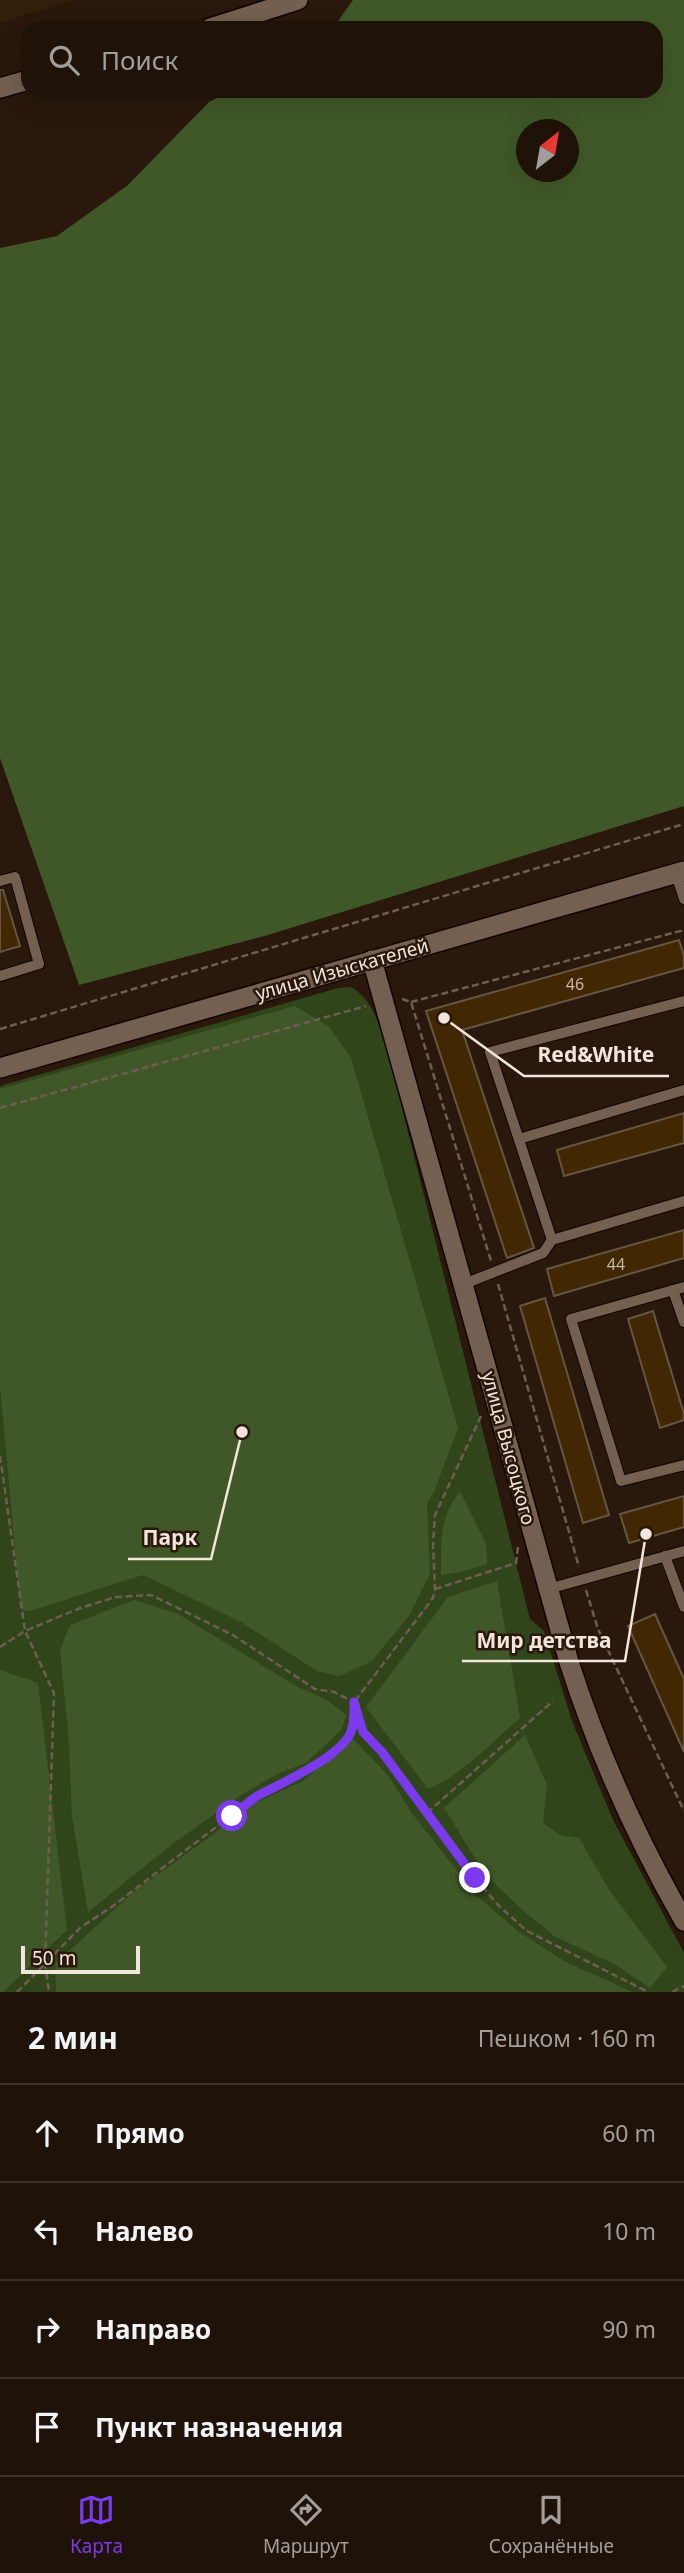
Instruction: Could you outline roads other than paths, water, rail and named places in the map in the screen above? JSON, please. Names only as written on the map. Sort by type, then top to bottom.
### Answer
[{"type":"street","points":[[225,21],[255,7],[298,0]]},
{"type":"street","points":[[0,88],[21,82]]},
{"type":"street","name":"улица Изыскателей","points":[[0,1068],[680,872]]},
{"type":"street","name":"улица Высоцкого","points":[[372,960],[585,1712],[627,1811],[678,1895],[684,1920]]},
{"type":"lane","points":[[680,872],[684,899]]},
{"type":"lane","points":[[0,881],[15,877],[39,964],[0,976]]},
{"type":"lane","points":[[552,1240],[490,1052],[684,1001]]},
{"type":"lane","points":[[519,1139],[684,1090]]},
{"type":"lane","points":[[464,1284],[543,1253],[552,1240],[684,1201]]},
{"type":"lane","points":[[684,1322],[679,1289],[571,1319],[621,1481],[684,1465]]},
{"type":"lane","points":[[548,1589],[684,1551]]},
{"type":"lane","points":[[665,1556],[684,1607]]},
{"type":"place","name":"Red&White","points":[[444,1018]]},
{"type":"place","name":"Парк","points":[[242,1432]]},
{"type":"place","name":"Мир детства","points":[[646,1534]]}]
